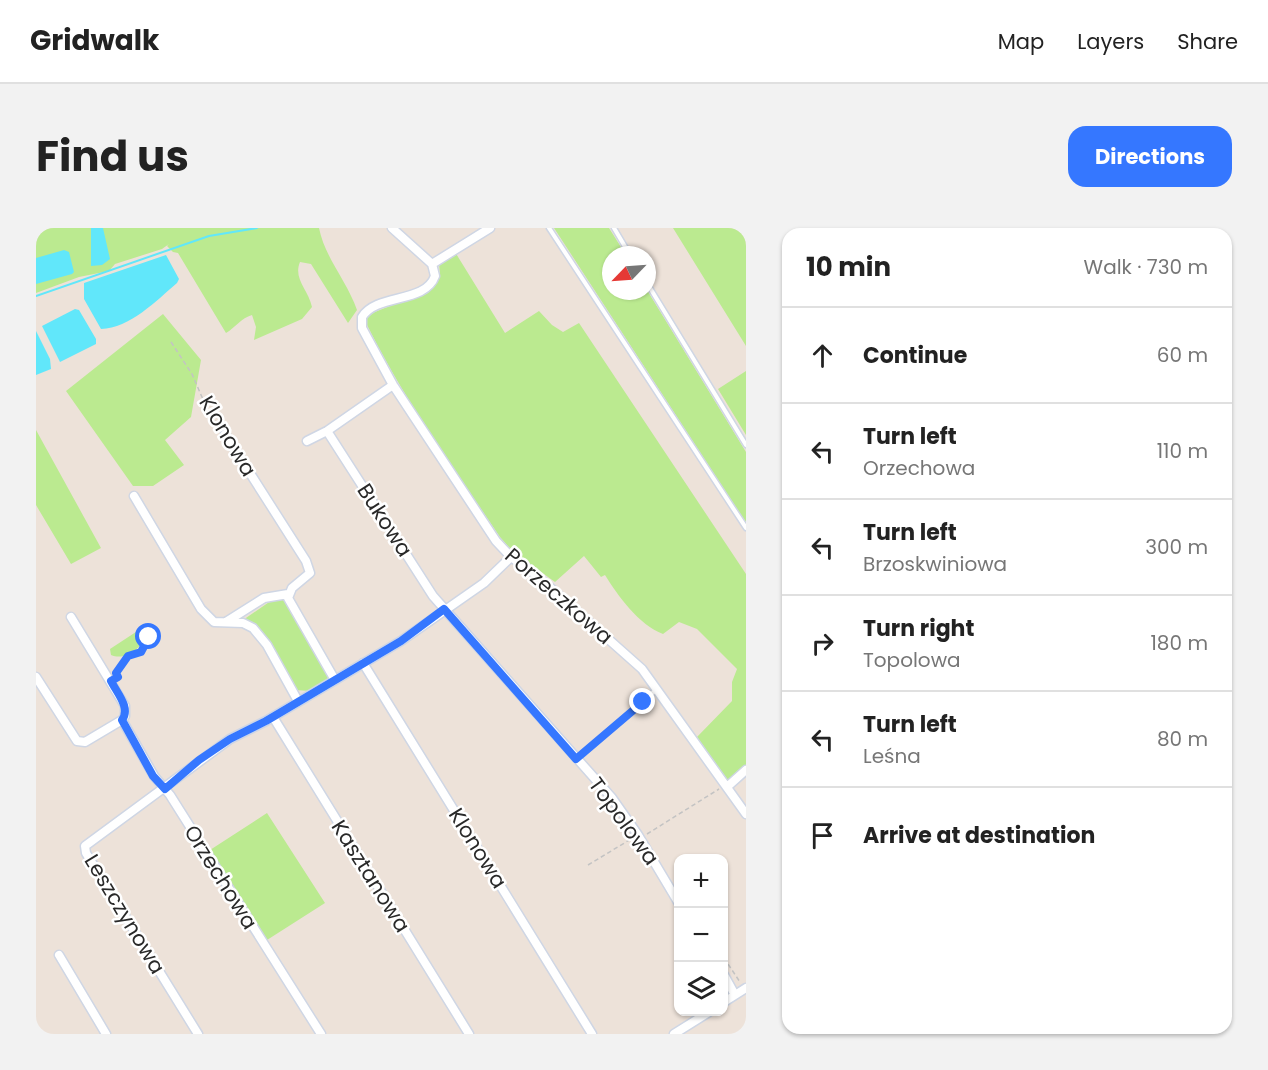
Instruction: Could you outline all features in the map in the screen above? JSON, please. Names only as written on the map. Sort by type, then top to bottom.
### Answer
[{"type":"street","points":[[392,228],[432,264],[490,228]]},
{"type":"street","name":"Porzeczkowa","points":[[432,264],[435,276],[424,289],[365,312],[361,322],[366,337],[393,385],[496,541],[511,557],[535,574],[634,661],[657,689],[746,814]]},
{"type":"street","points":[[307,441],[393,385]]},
{"type":"street","name":"Bukowa","points":[[327,430],[433,596],[444,609]]},
{"type":"street","name":"Klonowa","points":[[225,434],[310,569],[308,576],[288,594]]},
{"type":"street","points":[[134,496],[201,609],[214,622],[243,623],[259,633],[298,702]]},
{"type":"street","points":[[165,789],[207,754],[401,641],[484,583],[511,557]]},
{"type":"street","points":[[226,622],[264,598],[288,594],[292,608],[335,680]]},
{"type":"street","name":"Topolowa","points":[[444,609],[612,798],[638,835],[674,895]]},
{"type":"street","name":"Orzechowa","points":[[71,617],[125,706],[125,716],[122,720],[153,776],[165,789],[321,1034]]},
{"type":"street","name":"Klonowa","points":[[363,663],[592,1034]]},
{"type":"street","points":[[36,677],[77,741],[85,742],[122,720]]},
{"type":"street","name":"Kasztanowa","points":[[273,717],[469,1034]]},
{"type":"street","points":[[725,786],[746,770]]},
{"type":"street","name":"Leszczynowa","points":[[165,789],[87,844],[85,850],[198,1034]]},
{"type":"street","points":[[59,955],[106,1034]]},
{"type":"street","points":[[728,983],[735,995]]},
{"type":"street","points":[[728,999],[746,988]]},
{"type":"street","points":[[674,1034],[701,1016]]},
{"type":"lane","points":[[549,228],[746,528]]},
{"type":"lane","points":[[614,228],[625,246]]},
{"type":"lane","points":[[656,298],[746,445]]},
{"type":"lane","points":[[576,759],[638,705],[652,697],[657,689]]},
{"type":"path","name":"Klonowa","points":[[171,342],[192,374],[216,424],[225,434]]},
{"type":"path","points":[[111,681],[118,677],[116,673],[128,656],[141,652],[149,634]]},
{"type":"path","points":[[588,865],[638,835],[663,826],[725,786]]},
{"type":"path","points":[[726,962],[741,984],[746,980]]},
{"type":"green space","points":[[36,228],[319,228],[326,249],[357,310],[348,323],[311,264],[300,262],[298,274],[312,307],[302,319],[254,340],[256,327],[252,315],[226,333],[178,253],[173,252],[167,246],[169,244],[162,249],[115,264],[109,271],[79,277],[36,293]]},
{"type":"green space","points":[[554,228],[609,228],[620,246],[602,246],[602,300],[653,300],[746,452],[746,523]]},
{"type":"green space","points":[[673,228],[743,228],[746,233],[746,346]]},
{"type":"green space","points":[[455,252],[505,333],[539,311],[552,325],[563,332],[579,323],[746,574],[746,767],[729,783],[697,737],[732,701],[732,682],[737,669],[697,629],[679,622],[663,634],[654,630],[638,617],[623,601],[605,575],[601,577],[584,556],[555,582],[513,552],[500,537],[429,432],[395,378],[365,321],[367,315],[431,290],[440,275],[439,263]]},
{"type":"green space","points":[[163,314],[201,360],[191,417],[165,440],[184,465],[153,486],[133,486],[66,391]]},
{"type":"green space","points":[[746,371],[746,435],[718,389]]},
{"type":"green space","points":[[36,430],[101,548],[71,564],[36,505]]},
{"type":"green space","points":[[275,598],[281,598],[287,604],[329,674],[329,678],[311,691],[294,690],[256,627],[243,620]]},
{"type":"green space","points":[[142,628],[146,634],[137,649],[127,655],[111,655],[110,649]]},
{"type":"green space","points":[[267,813],[325,903],[267,940],[210,850]]},
{"type":"water","points":[[91,228],[103,228],[110,259],[102,265],[91,266]]},
{"type":"water","points":[[64,250],[69,252],[74,272],[36,284],[36,258]]},
{"type":"water","points":[[166,255],[179,279],[177,283],[132,319],[101,329],[84,299],[84,283]]},
{"type":"water","points":[[75,309],[79,310],[96,339],[96,344],[60,362],[42,326]]},
{"type":"water","points":[[36,331],[50,359],[51,369],[36,375]]},
{"type":"waterway","points":[[36,296],[209,236],[257,228]]},
{"type":"route","points":[[149,637],[141,652],[128,656],[116,673],[118,677],[111,681],[125,706],[125,716],[122,720],[153,776],[165,789],[199,760],[230,739],[266,721],[401,641],[444,609],[576,759],[643,702]]}]
